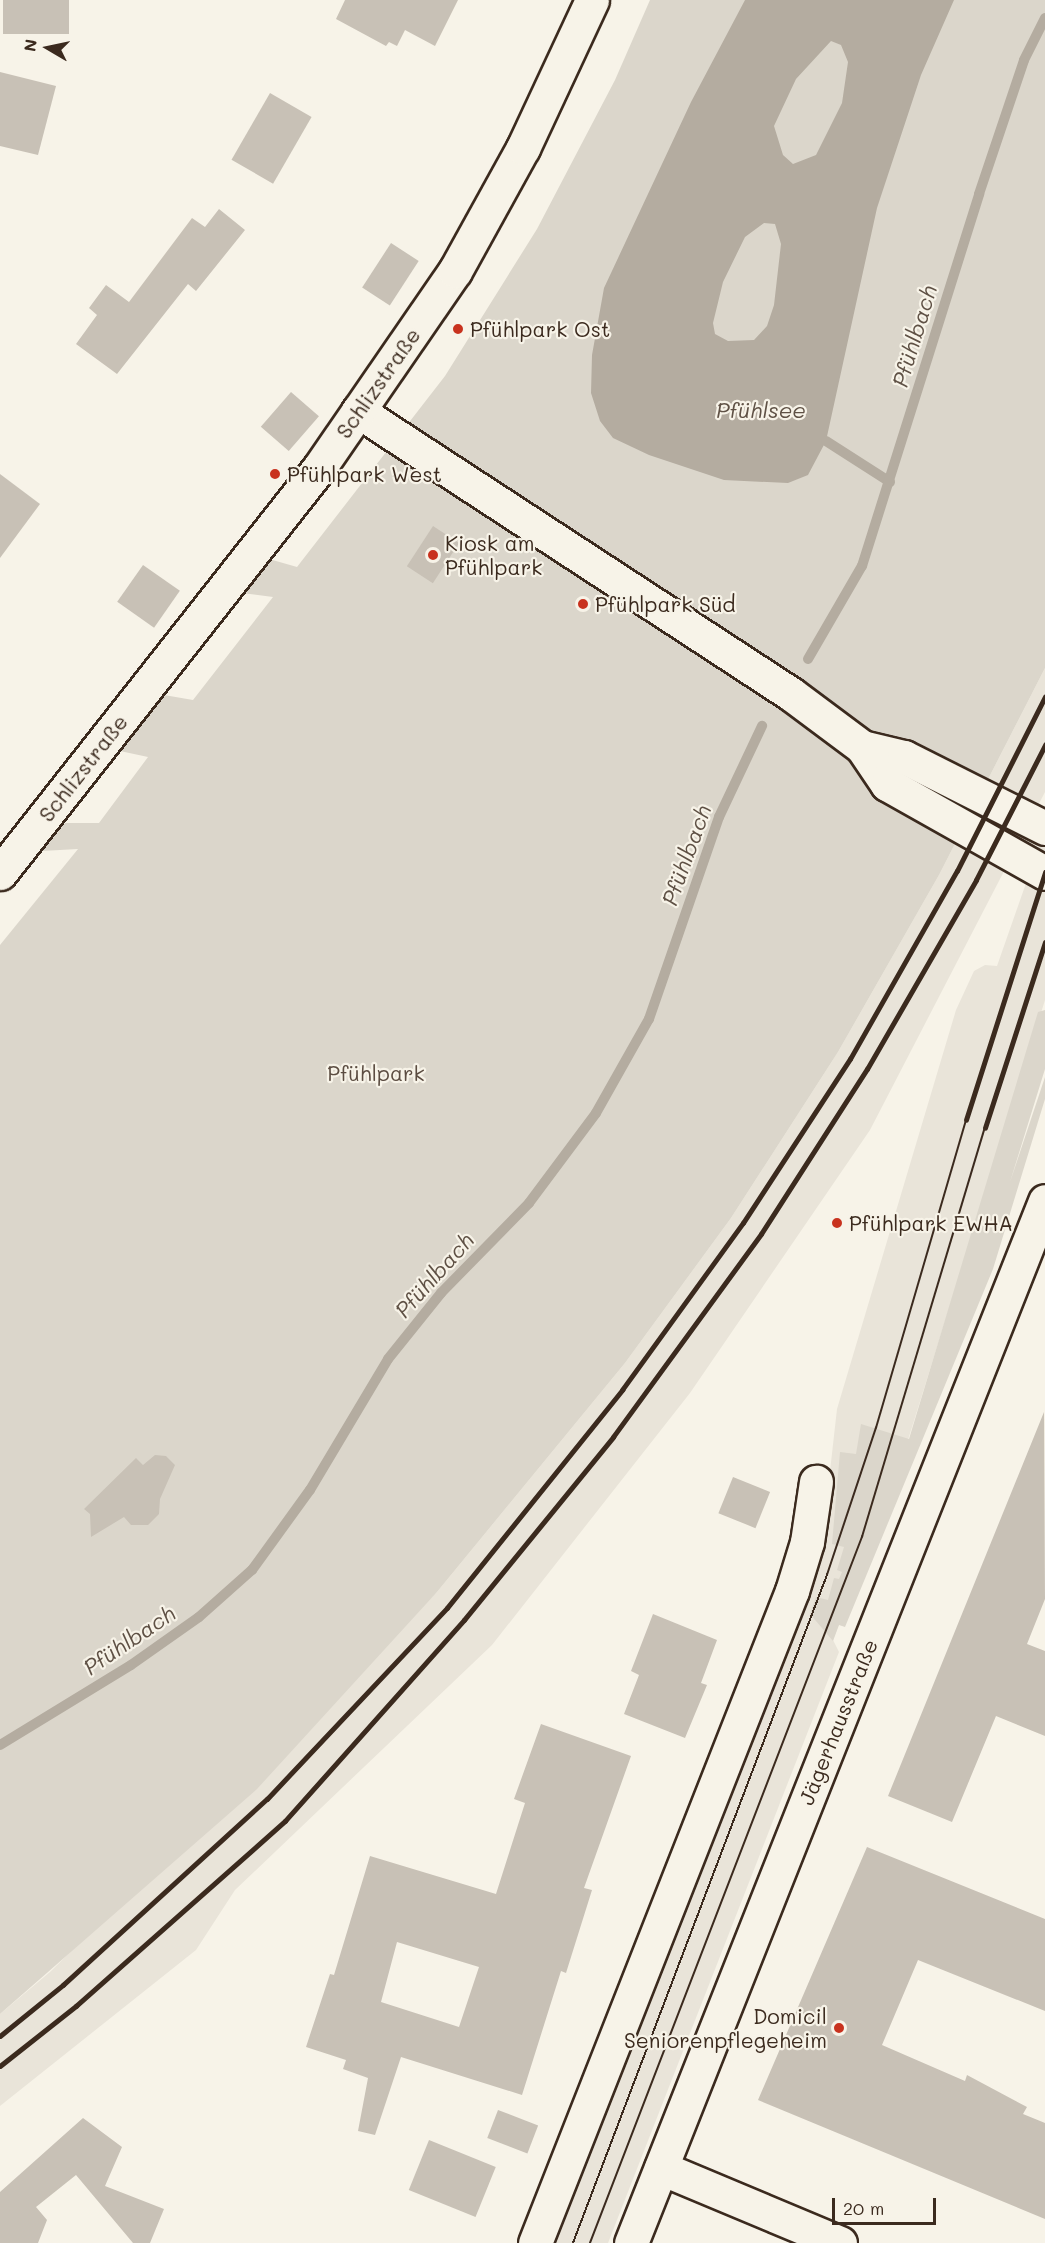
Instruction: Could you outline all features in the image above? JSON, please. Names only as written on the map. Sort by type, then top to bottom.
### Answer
[{"type":"street","name":"Schlizstraße","points":[[0,873],[319,468],[455,271],[523,148],[592,0]]},
{"type":"street","points":[[358,411],[763,675],[862,747],[886,784],[1045,873]]},
{"type":"street","points":[[862,747],[904,757],[1045,828]]},
{"type":"street","name":"Jägerhausstraße","points":[[632,2243],[1045,1201]]},
{"type":"street","points":[[535,2243],[792,1591],[807,1542],[816,1482]]},
{"type":"street","points":[[661,2168],[840,2243]]},
{"type":"shaded area","points":[[1045,668],[1045,792],[870,1130],[690,1393],[492,1645],[235,1890],[196,1950],[0,2106],[0,2014],[50,1972],[437,1592],[625,1363],[731,1218],[838,1052],[939,875]]},
{"type":"shaded area","points":[[1045,829],[1045,1000],[908,1440],[833,1640],[839,1652],[608,2243],[551,2243],[829,1480],[837,1409],[956,1010],[974,971],[985,965],[997,966]]},
{"type":"green space","name":"Pfühlpark","points":[[650,0],[1045,0],[1045,668],[939,875],[838,1052],[731,1218],[625,1363],[437,1592],[257,1789],[0,2014],[0,945],[78,849],[42,851],[65,823],[99,823],[148,757],[120,751],[164,695],[193,700],[273,597],[242,593],[269,559],[297,567],[445,376],[537,229],[615,80]]},
{"type":"green space","points":[[1045,1010],[1045,1069],[1010,1182],[1045,1077],[1045,1099],[993,1269],[845,1627],[839,1625],[833,1641],[810,1614],[816,1597],[828,1600],[834,1578],[839,1579],[842,1572],[837,1570],[844,1547],[832,1544],[840,1452],[856,1454],[861,1424],[909,1439],[1038,1012]]},
{"type":"water","name":"Pfühlsee","points":[[745,0],[954,0],[921,75],[877,208],[826,441],[808,475],[788,483],[724,480],[649,455],[613,438],[600,421],[591,393],[592,355],[604,288],[691,102]],"holes":[[[831,41],[841,45],[848,62],[842,103],[816,155],[793,164],[783,155],[774,126],[796,79]],[[764,223],[775,224],[781,244],[774,305],[767,326],[754,340],[728,341],[715,334],[713,323],[723,282],[745,237]]]},
{"type":"building","points":[[3,0],[69,0],[69,34],[3,34]]},
{"type":"building","points":[[345,0],[458,0],[435,46],[405,30],[397,46],[389,42],[386,46],[336,19]]},
{"type":"building","points":[[0,72],[56,86],[38,155],[0,146]]},
{"type":"building","points":[[270,93],[312,117],[273,184],[232,160]]},
{"type":"building","points":[[219,209],[245,230],[196,291],[188,284],[117,374],[76,344],[97,315],[89,308],[106,285],[129,302],[192,218],[205,227]]},
{"type":"building","points":[[391,243],[419,261],[390,305],[362,287]]},
{"type":"building","points":[[291,392],[319,416],[289,451],[261,427]]},
{"type":"building","points":[[0,474],[40,504],[0,558]]},
{"type":"building","name":"Kiosk am Pfühlpark","points":[[433,526],[459,543],[433,583],[407,566]]},
{"type":"building","points":[[143,565],[180,591],[154,628],[117,602]]},
{"type":"building","points":[[1044,1412],[1045,1599],[1027,1644],[1045,1651],[1045,1736],[996,1716],[952,1822],[888,1796]]},
{"type":"building","points":[[155,1455],[166,1456],[175,1465],[160,1499],[159,1514],[148,1525],[131,1525],[124,1517],[91,1537],[90,1514],[84,1509],[136,1458],[143,1465]]},
{"type":"building","points":[[733,1477],[770,1492],[755,1528],[718,1513]]},
{"type":"building","points":[[653,1614],[717,1640],[701,1683],[707,1685],[685,1738],[624,1714],[639,1675],[631,1671]]},
{"type":"building","points":[[541,1724],[631,1756],[584,1888],[592,1890],[566,1973],[561,1971],[522,2095],[401,2057],[375,2135],[358,2131],[368,2078],[343,2069],[346,2060],[306,2047],[330,1974],[334,1975],[370,1856],[496,1894],[525,1803],[514,1799]],"holes":[[[397,1942],[479,1967],[459,2027],[381,2002]]]},
{"type":"building","name":"Domicil Seniorenpflegeheim","points":[[867,1847],[1045,1919],[1045,2011],[918,1960],[882,2045],[965,2081],[967,2075],[1027,2107],[1023,2114],[1045,2123],[1045,2219],[758,2100]]},
{"type":"building","points":[[498,2110],[538,2125],[527,2153],[487,2138]]},
{"type":"building","points":[[83,2118],[122,2147],[105,2186],[164,2209],[150,2243],[133,2243],[76,2175],[36,2207],[47,2220],[38,2243],[0,2243],[0,2192]]},
{"type":"building","points":[[429,2140],[496,2167],[476,2217],[409,2190]]},
{"type":"waterway","name":"Pfühlbach","points":[[808,659],[862,566],[979,194],[1024,60],[1045,18]]},
{"type":"waterway","points":[[826,441],[890,482]]},
{"type":"waterway","name":"Pfühlbach","points":[[0,1745],[131,1665],[199,1617],[252,1570],[310,1490],[388,1359],[441,1293],[529,1203],[596,1113],[649,1019],[719,817],[762,726]]},
{"type":"tram line","points":[[573,2243],[827,1575],[876,1428],[966,1120]]},
{"type":"tram line","points":[[590,2243],[862,1537],[985,1128]]},
{"type":"railway","points":[[0,2036],[63,1985],[267,1799],[447,1608],[622,1390],[743,1223],[850,1059],[957,871],[1045,697]]},
{"type":"railway","points":[[0,2066],[76,2006],[285,1821],[464,1620],[613,1437],[761,1234],[867,1069],[976,880],[1045,745]]},
{"type":"railway","points":[[966,1120],[1045,872]]},
{"type":"railway","points":[[985,1128],[1045,942]]},
{"type":"place","name":"Pfühlpark Ost","points":[[458,329]]},
{"type":"place","name":"Pfühlpark West","points":[[275,474]]},
{"type":"place","name":"Kiosk am Pfühlpark","points":[[433,555]]},
{"type":"place","name":"Pfühlpark Süd","points":[[583,604]]},
{"type":"place","name":"Pfühlpark EWHA","points":[[837,1223]]},
{"type":"place","name":"Domicil Seniorenpflegeheim","points":[[839,2028]]}]
